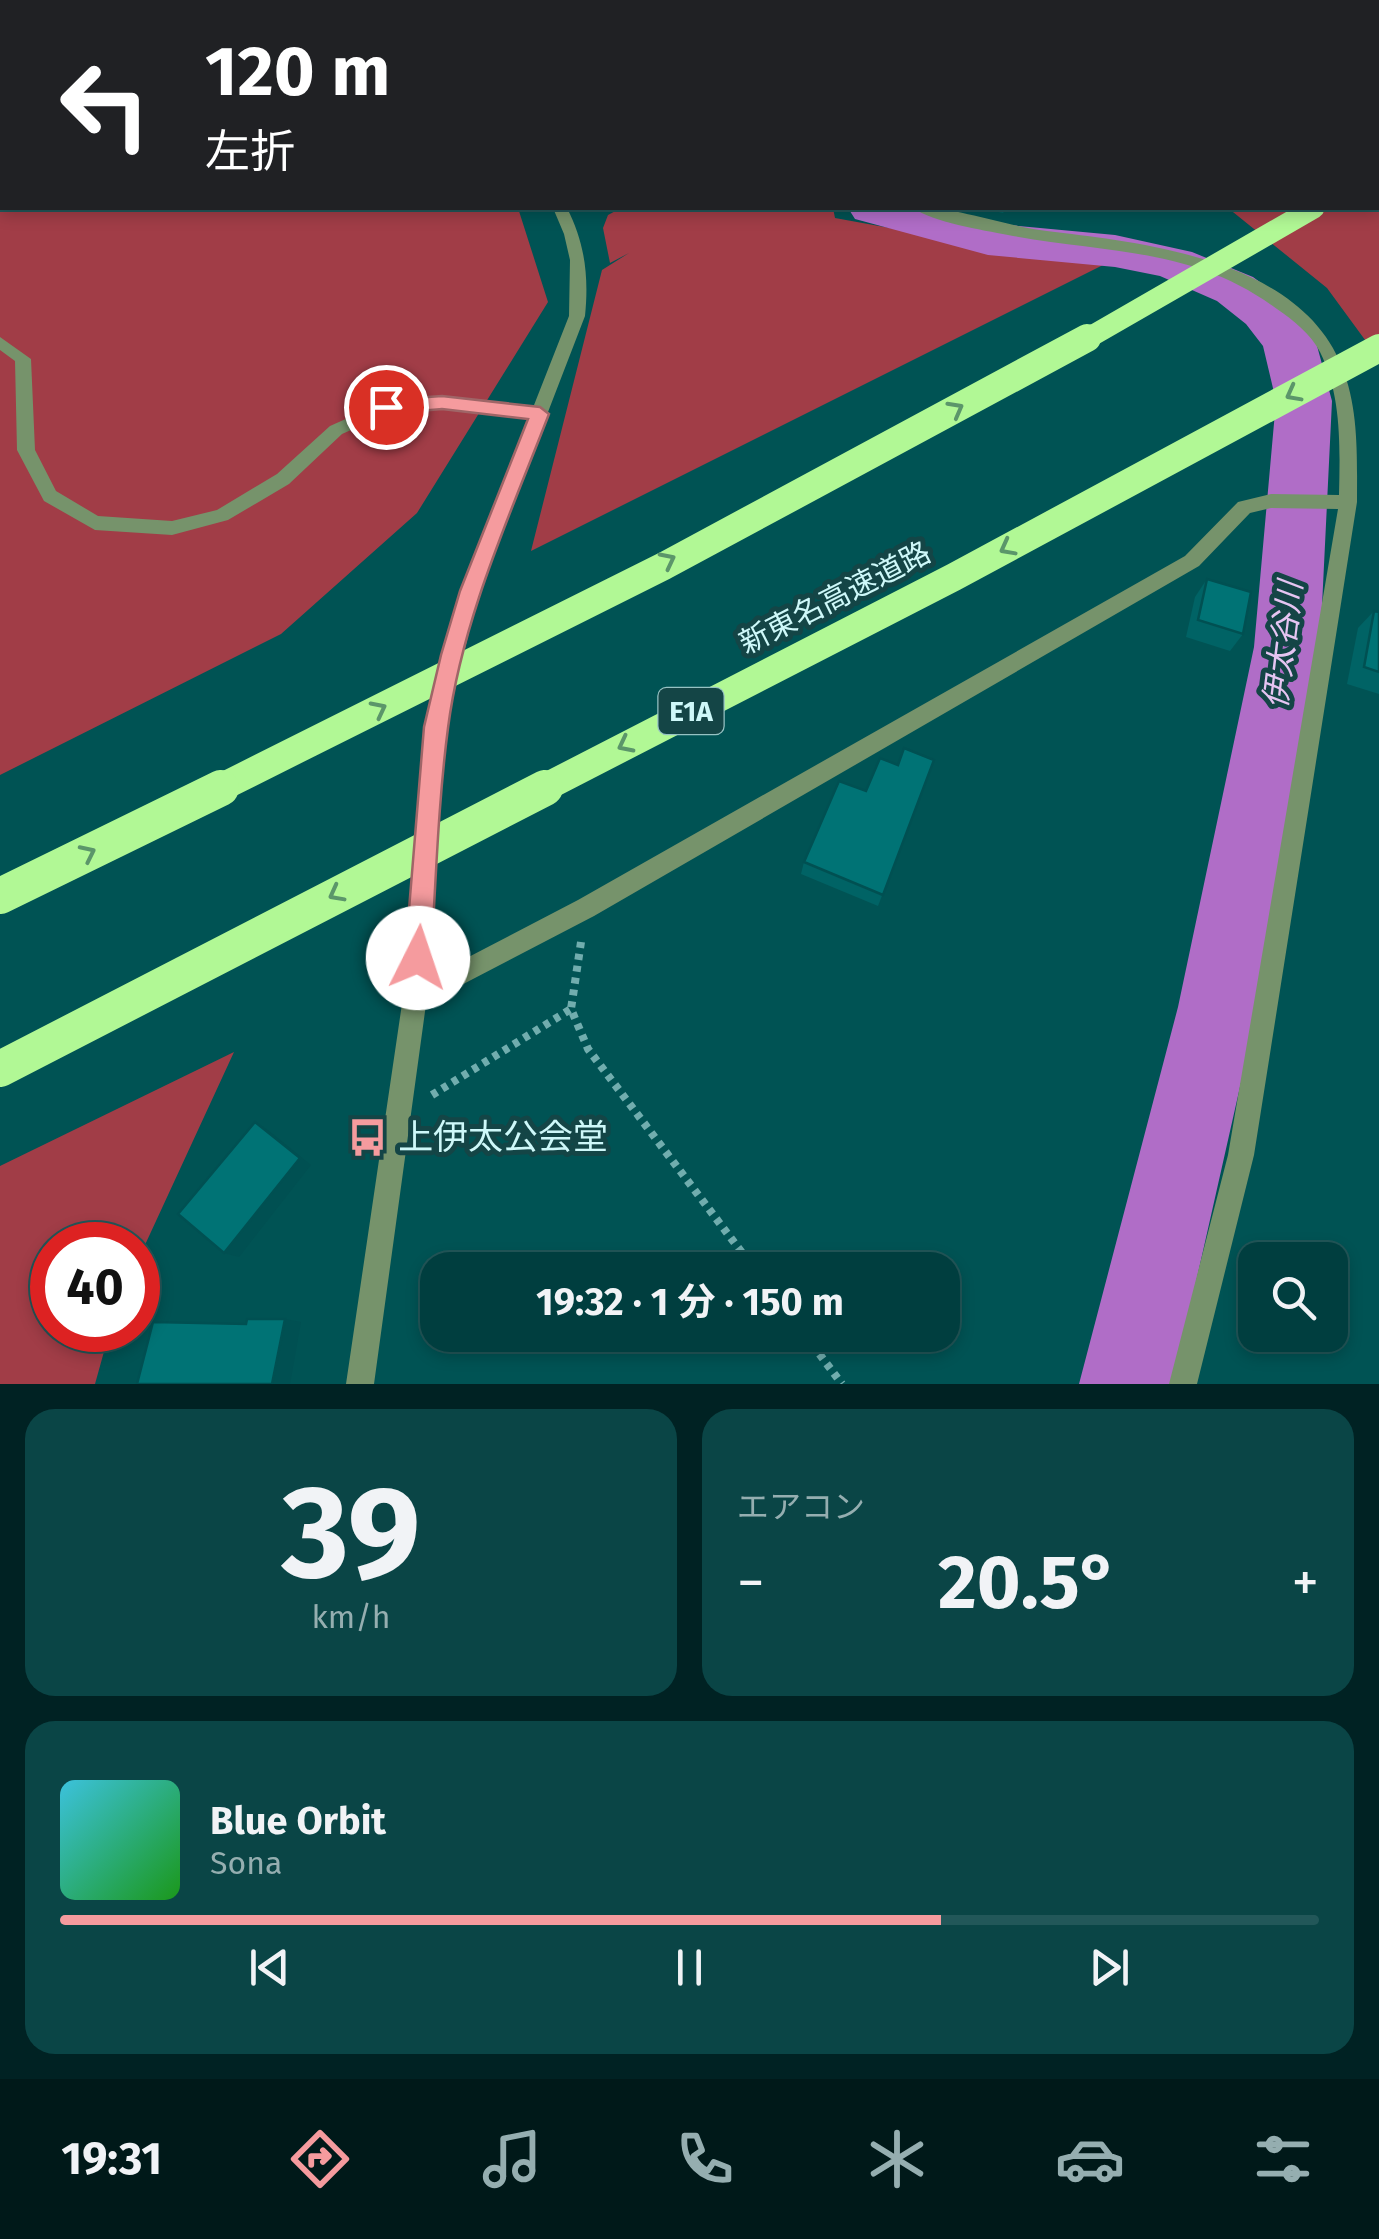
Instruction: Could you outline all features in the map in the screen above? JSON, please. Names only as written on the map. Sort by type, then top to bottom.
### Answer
[{"type":"highway","points":[[0,896],[320,740],[890,446],[1310,210]]},
{"type":"highway","name":"新東名高速道路","points":[[0,1069],[954,577],[1379,348]]},
{"type":"street","points":[[360,1384],[415,997],[436,727],[470,591],[577,316],[582,277],[576,248],[561,210]]},
{"type":"street","points":[[928,210],[1029,234],[1133,244],[1187,254],[1243,280],[1293,312],[1327,350],[1340,388],[1348,427],[1339,502],[1241,1155],[1183,1384]]},
{"type":"street","points":[[0,342],[22,359],[26,450],[50,496],[95,523],[172,528],[222,515],[283,478],[336,430],[386,407],[442,402],[540,414]]},
{"type":"street","points":[[415,997],[586,908],[1192,562],[1244,507],[1271,501],[1339,502]]},
{"type":"path","points":[[586,908],[571,1009],[588,1049],[741,1252]]},
{"type":"path","points":[[400,1115],[571,1009]]},
{"type":"path","points":[[817,1352],[842,1384]]},
{"type":"shaded area","points":[[0,210],[519,210],[548,302],[417,513],[281,634],[0,775]]},
{"type":"shaded area","points":[[617,210],[833,210],[835,218],[1000,248],[1109,262],[531,551],[602,270],[629,253],[610,263],[603,228],[608,215]]},
{"type":"shaded area","points":[[1230,210],[1379,210],[1379,359],[1327,288]]},
{"type":"shaded area","points":[[234,1052],[156,1222],[30,1222],[30,1352],[104,1352],[95,1384],[0,1384],[0,1166]]},
{"type":"building","points":[[1207,579],[1251,592],[1243,634],[1198,620]]},
{"type":"building","points":[[1374,611],[1379,612],[1379,672],[1364,667]]},
{"type":"building","points":[[904,748],[934,760],[883,895],[804,862],[839,781],[866,791],[880,758],[898,765]]},
{"type":"building","points":[[255,1122],[300,1158],[224,1253],[178,1214]]},
{"type":"building","points":[[247,1319],[285,1319],[272,1384],[137,1384],[145,1352],[160,1352],[160,1322],[246,1324]]},
{"type":"waterway","name":"伊太谷川","points":[[879,210],[988,239],[1115,251],[1174,263],[1235,289],[1265,312],[1289,342],[1304,401],[1287,647],[1218,1007],[1126,1384]]},
{"type":"place","name":"上伊太公会堂","points":[[368,1137]]},
{"type":"route","points":[[386,407],[442,402],[540,414],[470,591],[452,655],[436,727],[418,958]]}]
